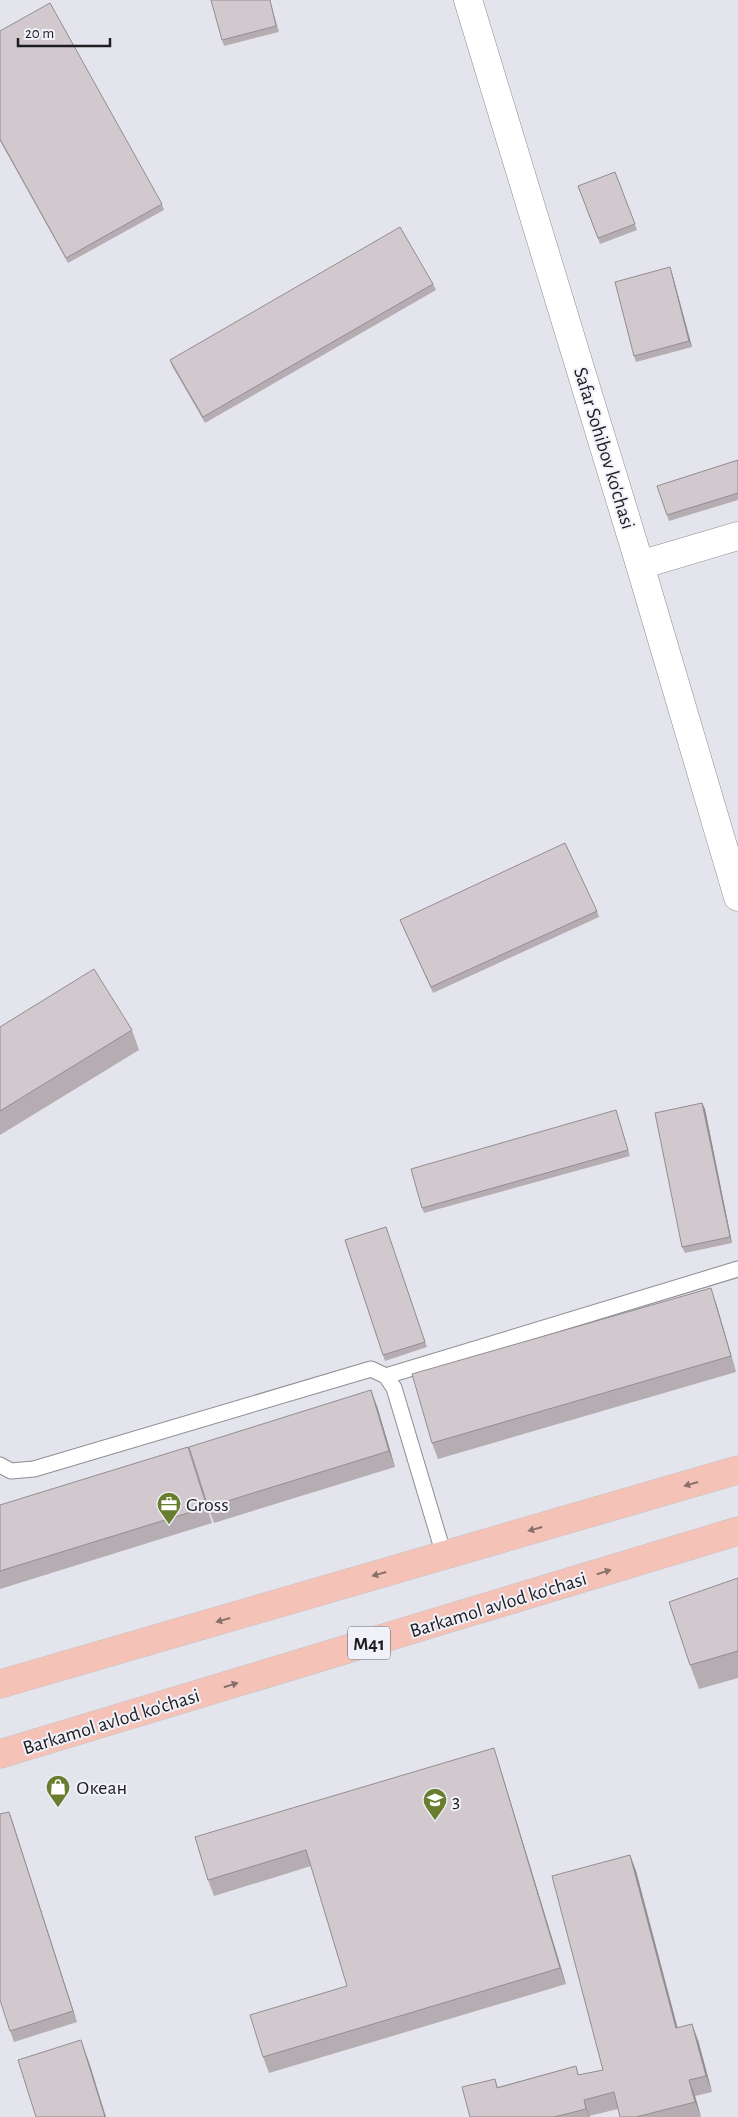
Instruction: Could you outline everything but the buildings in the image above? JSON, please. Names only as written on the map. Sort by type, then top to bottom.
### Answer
[{"type":"main road","points":[[0,1684],[738,1470]]},
{"type":"main road","name":"Barkamol avlod ko'chasi","points":[[0,1754],[738,1531]]},
{"type":"street","name":"Safar Sohibov ko'chasi","points":[[468,0],[640,565],[738,897]]},
{"type":"street","points":[[640,565],[738,536]]},
{"type":"lane","points":[[386,1376],[738,1269]]},
{"type":"lane","points":[[0,1465],[11,1471],[34,1469],[370,1369],[386,1376],[394,1388],[444,1556]]},
{"type":"place","name":"Gross","points":[[169,1525]]},
{"type":"place","name":"Океан","points":[[58,1808]]},
{"type":"place","name":"3","points":[[435,1821]]}]
